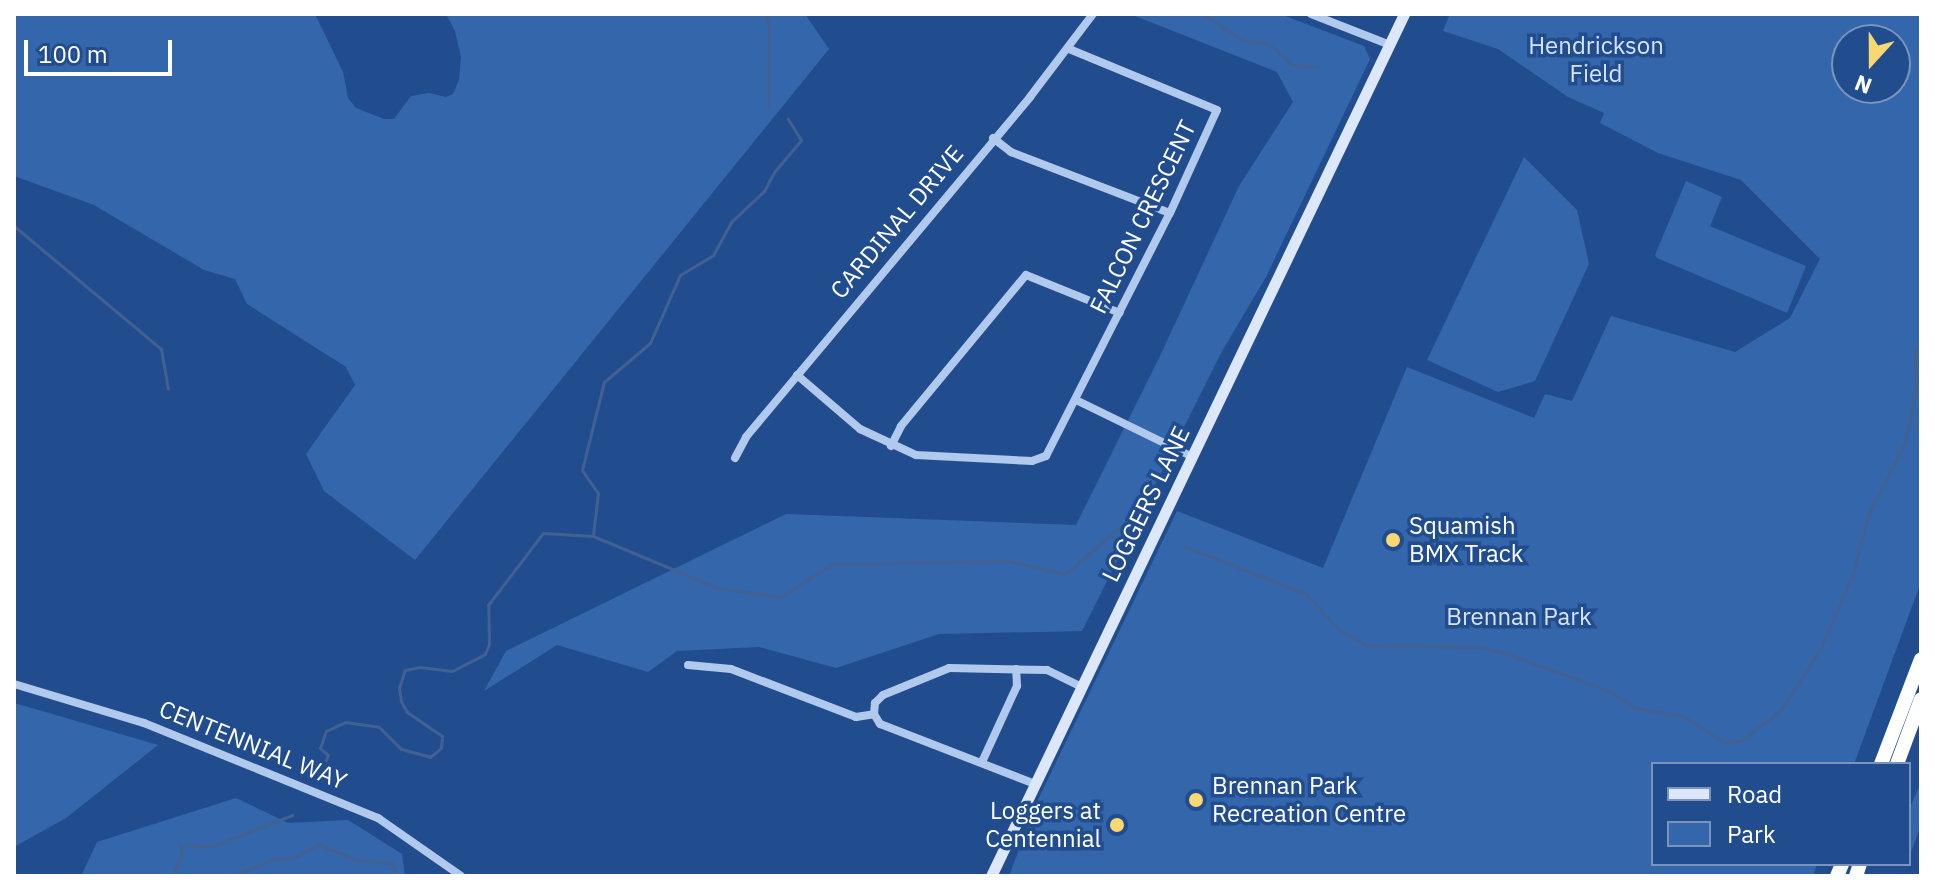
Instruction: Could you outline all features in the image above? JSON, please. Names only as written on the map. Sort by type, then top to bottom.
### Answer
[{"type":"highway","points":[[1882,762],[1921,659]]},
{"type":"highway","points":[[1898,762],[1921,699]]},
{"type":"highway","points":[[1911,726],[1921,711]]},
{"type":"street","name":"CARDINAL DRIVE","points":[[735,458],[746,437],[1069,49],[1093,14]]},
{"type":"street","points":[[1311,14],[1390,45]]},
{"type":"street","name":"LOGGERS LANE","points":[[991,876],[1404,14]]},
{"type":"street","name":"FALCON CRESCENT","points":[[891,446],[929,457],[1039,459],[1051,449],[1170,213],[1217,110],[1069,49]]},
{"type":"street","points":[[993,138],[1011,152],[1170,213]]},
{"type":"street","points":[[797,375],[860,429],[891,446],[901,426],[1026,275],[1120,313]]},
{"type":"street","points":[[1076,400],[1193,457]]},
{"type":"street","points":[[688,665],[731,669],[856,717],[874,714]]},
{"type":"street","points":[[1035,784],[880,724],[874,714],[879,697],[945,668],[1047,670],[1082,687]]},
{"type":"street","points":[[982,762],[1017,686],[1016,669]]},
{"type":"street","name":"CENTENNIAL WAY","points":[[14,684],[144,723],[378,818],[461,876]]},
{"type":"green space","points":[[14,14],[315,14],[343,72],[348,98],[356,108],[384,119],[394,119],[411,96],[429,93],[446,97],[453,94],[459,80],[461,57],[455,31],[446,14],[805,14],[829,49],[415,560],[324,491],[306,454],[355,385],[346,367],[247,304],[235,279],[204,270],[94,205],[14,176]]},
{"type":"green space","points":[[1130,14],[1280,14],[1364,46],[1370,59],[1266,277],[1221,353],[1082,631],[939,634],[836,668],[759,647],[677,651],[648,672],[557,645],[484,691],[506,651],[786,514],[1076,525],[1160,356],[1239,186],[1293,102],[1277,72]]},
{"type":"green space","name":"Brennan Park","points":[[1450,14],[1921,14],[1921,582],[1855,762],[1651,762],[1651,866],[1816,866],[1813,876],[1009,876],[1037,802],[1177,511],[1323,568],[1407,367],[1534,418],[1545,394],[1572,401],[1611,316],[1735,352],[1790,318],[1820,259],[1741,180],[1658,153],[1600,123],[1604,113],[1568,97],[1498,49],[1443,31]]},
{"type":"green space","points":[[1524,157],[1577,210],[1589,264],[1535,381],[1498,392],[1427,360]]},
{"type":"green space","points":[[1686,181],[1722,197],[1710,226],[1806,266],[1787,313],[1657,258],[1655,255]]},
{"type":"green space","points":[[14,703],[158,745],[66,818],[14,847]]},
{"type":"green space","points":[[1921,782],[1921,825],[1911,852],[1911,805]]},
{"type":"green space","points":[[236,798],[288,823],[348,820],[402,854],[405,876],[81,876],[97,842]]},
{"type":"waterway","points":[[765,14],[769,25],[768,106]]},
{"type":"waterway","points":[[1167,14],[1196,14]]},
{"type":"waterway","points":[[1203,14],[1243,41],[1267,43],[1293,65],[1319,67]]},
{"type":"waterway","points":[[593,535],[598,493],[582,470],[604,382],[650,343],[680,275],[713,255],[731,222],[764,191],[774,172],[801,140],[788,119]]},
{"type":"waterway","points":[[14,226],[161,349],[168,388]]},
{"type":"waterway","points":[[1184,546],[1306,594],[1341,631],[1367,645],[1478,647],[1508,654],[1609,691],[1636,708],[1683,716],[1725,743],[1742,740],[1779,712],[1820,650],[1853,574],[1868,515],[1906,440],[1917,383],[1914,356],[1921,342]]},
{"type":"waterway","points":[[324,765],[328,755],[320,748],[326,731],[345,722],[379,727],[401,749],[430,757],[441,748],[442,736],[407,712],[401,701],[399,688],[405,670],[420,667],[452,671],[485,654],[489,644],[488,605],[543,533],[593,536],[718,588],[781,597],[832,564],[1009,561],[1065,574],[1122,525]]},
{"type":"waterway","points":[[172,876],[182,854],[180,845],[213,846],[292,815]]},
{"type":"waterway","points":[[232,876],[274,859],[294,857],[319,844],[356,860],[392,863],[397,876]]},
{"type":"place","name":"Squamish BMX Track","points":[[1393,540]]},
{"type":"place","name":"Brennan Park Recreation Centre","points":[[1196,800]]},
{"type":"place","name":"Loggers at Centennial","points":[[1117,825]]},
{"type":"park label","name":"Hendrickson Field","points":[[1596,60]]}]
